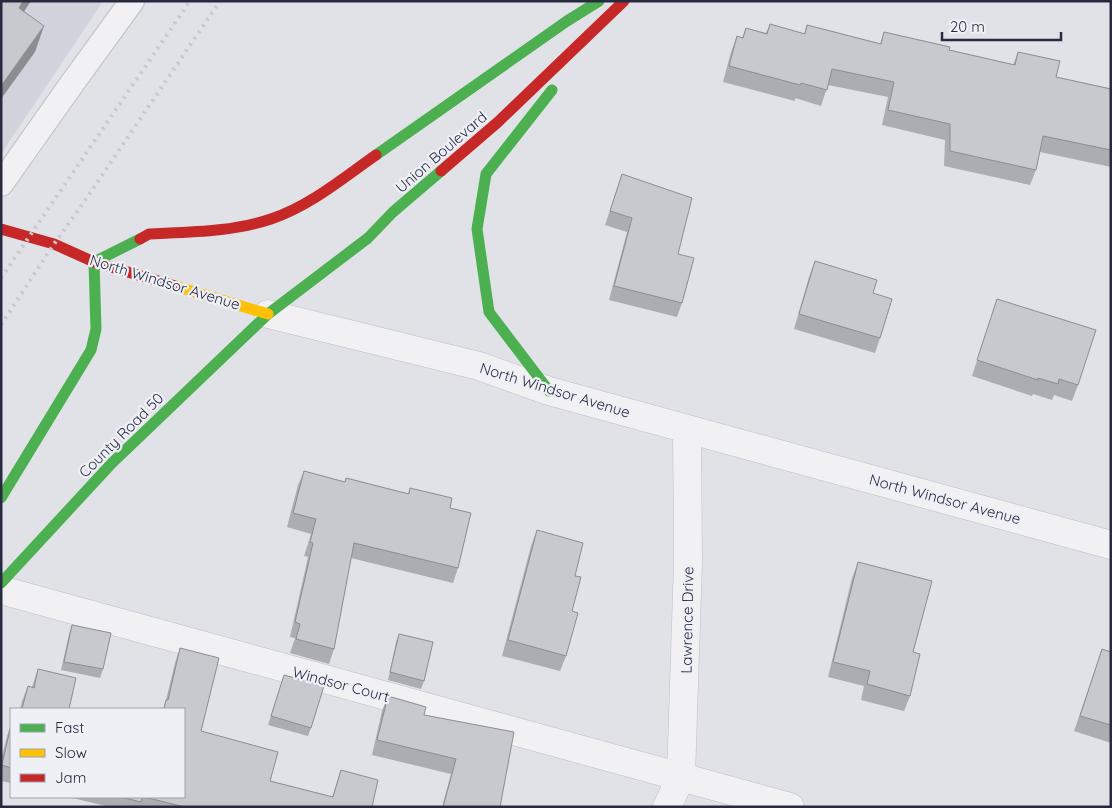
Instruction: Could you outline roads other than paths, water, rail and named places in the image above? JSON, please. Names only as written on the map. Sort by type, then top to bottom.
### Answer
[{"type":"main road","points":[[1,498],[92,350],[96,329],[94,262],[149,234],[224,230],[272,219],[312,200],[567,21],[599,1]]},
{"type":"main road","points":[[549,391],[489,312],[478,229],[486,174],[620,4]]},
{"type":"main road","name":"Union Boulevard","points":[[268,314],[368,238],[394,212],[498,122],[620,4]]},
{"type":"main road","name":"North Windsor Avenue","points":[[1,229],[54,244],[94,262],[268,314]]},
{"type":"main road","name":"County Road 50","points":[[1,583],[112,463],[268,314]]},
{"type":"street","name":"North Windsor Avenue","points":[[268,314],[479,366],[549,391],[1111,545]]},
{"type":"street","name":"Lawrence Drive","points":[[667,807],[681,777],[688,561],[687,429]]},
{"type":"street","name":"Windsor Court","points":[[1,590],[790,807]]},
{"type":"lane","points":[[1,184],[70,85],[132,1]]},
{"type":"railway","points":[[1,278],[190,1]]},
{"type":"railway","points":[[1,325],[220,1]]}]
